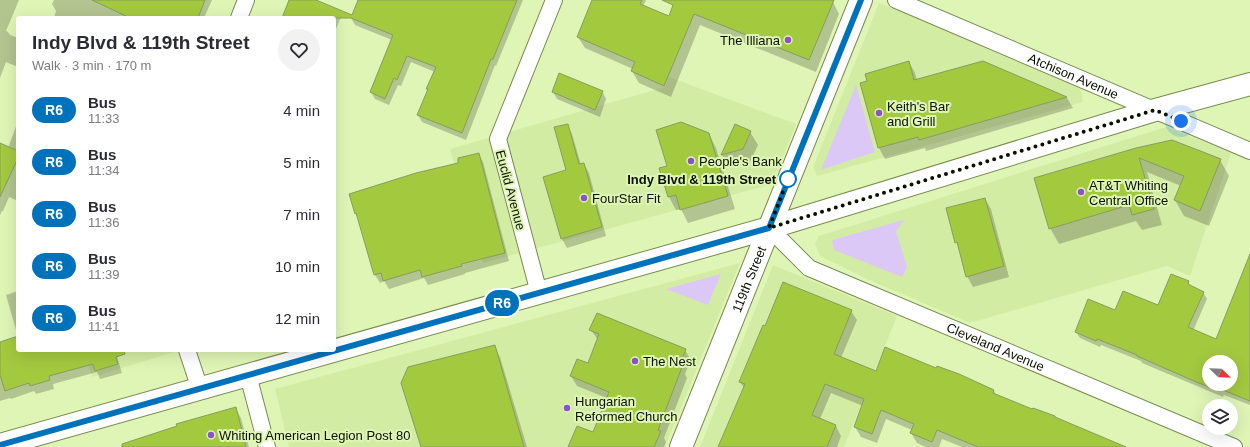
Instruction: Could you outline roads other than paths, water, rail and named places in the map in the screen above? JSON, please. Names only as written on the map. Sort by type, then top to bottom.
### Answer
[{"type":"main road","name":"119th Street","points":[[681,447],[861,0]]},
{"type":"main road","points":[[336,350],[769,228],[1155,110],[1250,84]]},
{"type":"main road","points":[[0,445],[330,352]]},
{"type":"street","points":[[240,16],[246,0]]},
{"type":"street","name":"Euclid Avenue","points":[[539,293],[498,139],[554,0]]},
{"type":"street","name":"Atchison Avenue","points":[[896,0],[1250,151]]},
{"type":"street","name":"Cleveland Avenue","points":[[769,228],[809,268],[1234,447]]},
{"type":"street","points":[[188,352],[200,389]]},
{"type":"street","points":[[248,375],[267,447]]},
{"type":"place","name":"The Illiana","points":[[788,40]]},
{"type":"place","name":"Keith's Bar and Grill","points":[[879,113]]},
{"type":"place","name":"People's Bank","points":[[691,161]]},
{"type":"place","name":"Indy Blvd & 119th Street","points":[[788,179]]},
{"type":"place","name":"AT&T Whiting Central Office","points":[[1081,192]]},
{"type":"place","name":"FourStar Fit","points":[[584,198]]},
{"type":"place","name":"The Nest","points":[[635,361]]},
{"type":"place","name":"Hungarian Reformed Church","points":[[567,408]]},
{"type":"place","name":"Whiting American Legion Post 80","points":[[211,435]]}]
